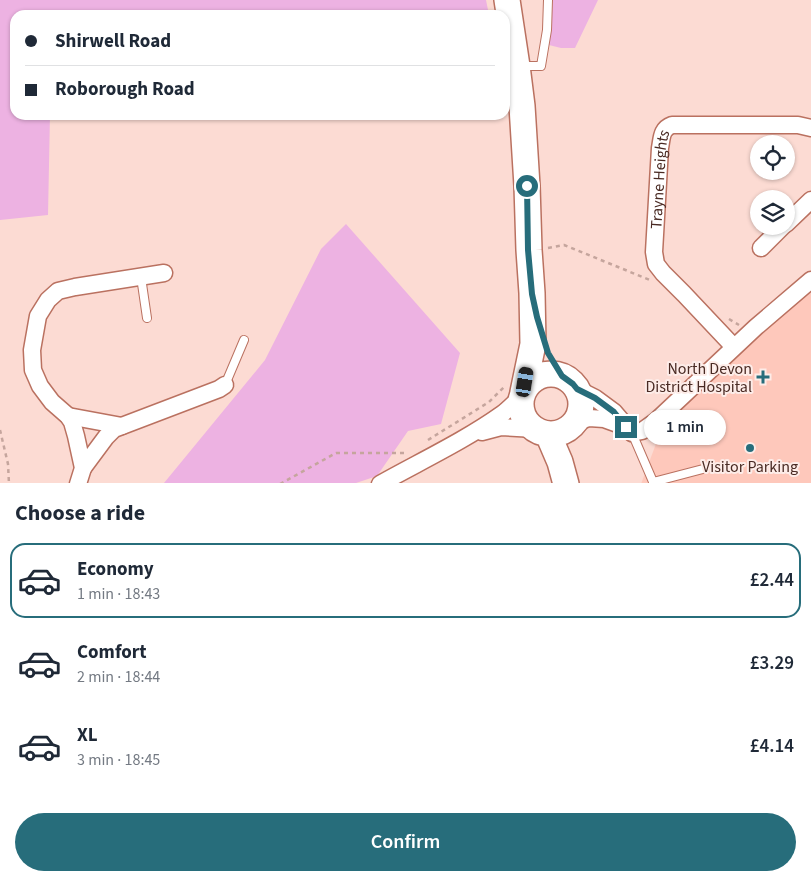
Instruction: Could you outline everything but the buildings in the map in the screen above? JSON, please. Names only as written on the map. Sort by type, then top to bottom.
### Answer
[{"type":"main road","points":[[510,20],[522,106],[527,186],[528,250],[532,294],[533,344],[518,391],[523,415],[530,426],[557,429],[580,413],[580,394],[548,353],[532,294]]},
{"type":"main road","points":[[518,391],[533,380],[547,374],[555,374],[570,383]]},
{"type":"main road","points":[[557,429],[566,452],[566,480]]},
{"type":"street","name":"Trayne Heights","points":[[734,347],[662,273],[656,264],[654,252],[662,133],[667,126],[672,124],[798,125],[811,128]]},
{"type":"street","points":[[795,215],[811,200]]},
{"type":"street","points":[[760,248],[774,235]]},
{"type":"street","points":[[80,476],[76,436],[72,422],[52,402],[40,386],[34,370],[32,350],[38,316],[48,300],[58,291],[164,273]]},
{"type":"street","points":[[465,437],[501,427],[557,429],[590,418],[604,419],[629,430],[642,431],[656,421],[734,347],[811,280]]},
{"type":"street","points":[[570,383],[614,412],[629,430]]},
{"type":"street","points":[[80,476],[106,437],[114,429],[219,389],[225,385]]},
{"type":"street","points":[[382,483],[465,437],[504,412],[518,391]]},
{"type":"street","points":[[68,416],[122,426]]},
{"type":"lane","points":[[517,66],[541,66],[547,30],[548,0]]},
{"type":"lane","points":[[141,277],[147,318]]},
{"type":"lane","points":[[225,385],[244,340]]},
{"type":"lane","points":[[629,430],[653,483],[703,468]]},
{"type":"path","points":[[423,443],[489,402],[518,391]]},
{"type":"path","points":[[0,430],[8,464],[8,483]]},
{"type":"path","points":[[282,483],[336,453],[407,453]]},
{"type":"shaded area","points":[[0,0],[486,0],[488,10],[10,10],[10,120],[50,120],[48,215],[0,220]]},
{"type":"shaded area","points":[[553,0],[598,0],[575,48],[561,48],[549,45]]},
{"type":"shaded area","points":[[346,224],[460,353],[441,424],[408,431],[377,476],[356,483],[164,483],[265,360],[321,249]]},
{"type":"shaded area","name":"North Devon District Hospital","points":[[811,292],[811,483],[641,483],[663,425],[767,329]]},
{"type":"place","name":"North Devon District Hospital","points":[[763,377]]},
{"type":"place","name":"Visitor Parking","points":[[750,448]]},
{"type":"route","points":[[527,186],[528,250],[532,294],[548,353],[562,376],[577,389],[595,398],[614,412],[626,427]]}]
